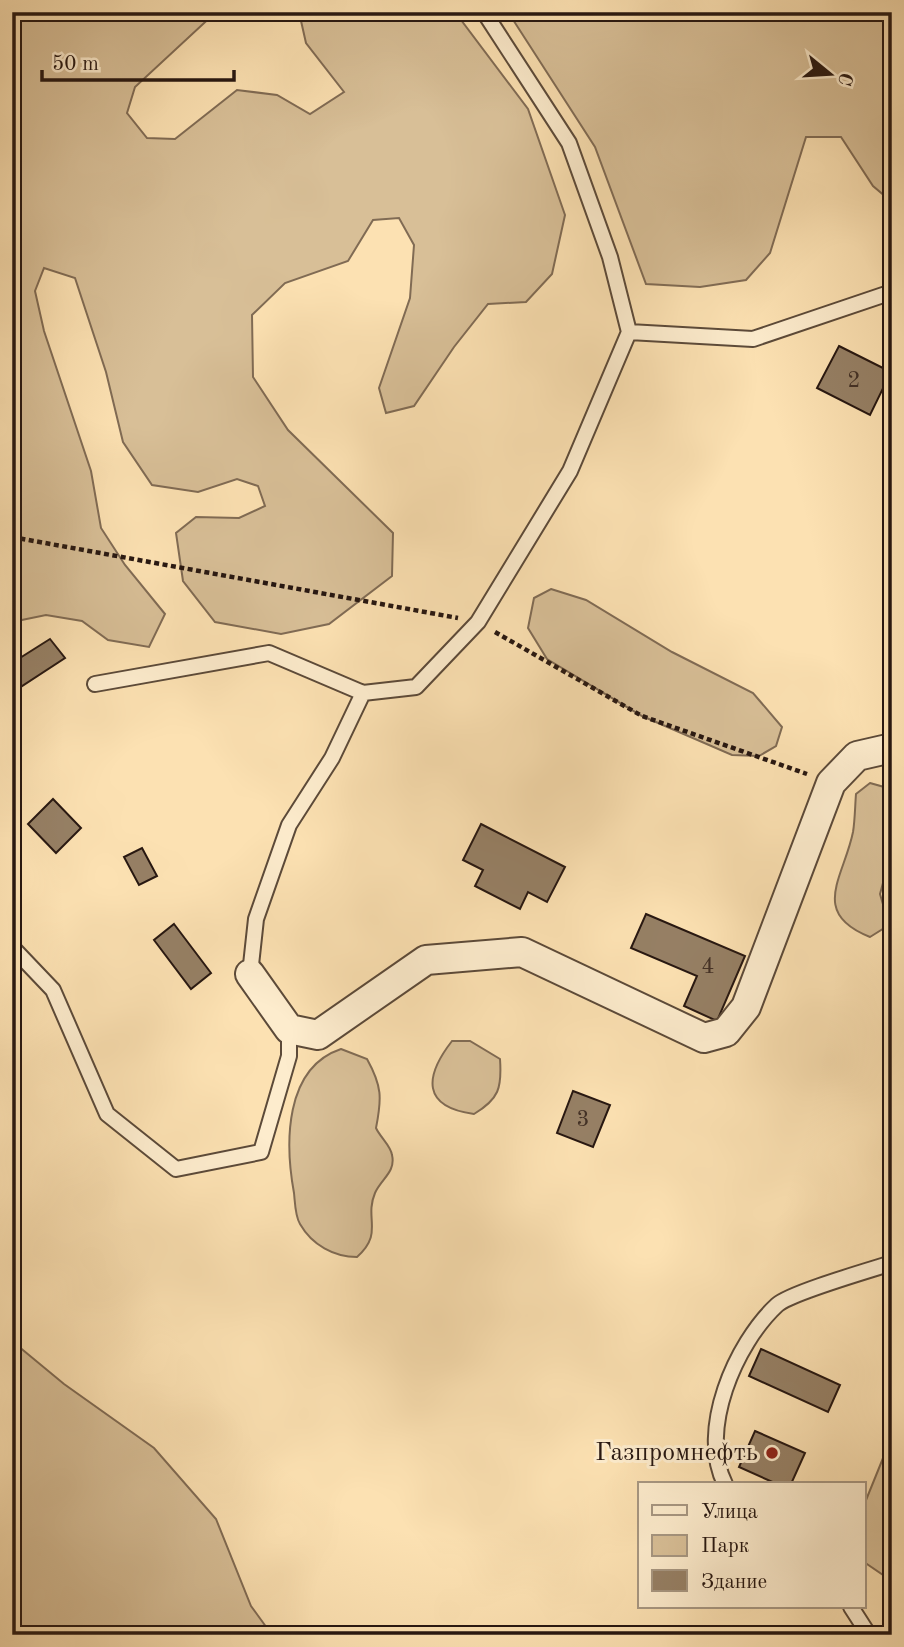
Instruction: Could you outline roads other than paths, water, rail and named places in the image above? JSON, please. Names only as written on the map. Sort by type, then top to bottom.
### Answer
[{"type":"street","points":[[250,974],[289,1029],[318,1035],[426,960],[522,952],[704,1038],[726,1032],[746,1007],[831,783],[857,756],[892,748]]},
{"type":"lane","points":[[95,684],[269,653],[363,693],[416,687],[478,622],[570,471],[629,332],[610,257],[569,143],[484,12]]},
{"type":"lane","points":[[629,332],[753,339],[892,292]]},
{"type":"lane","points":[[250,974],[256,919],[289,825],[332,758],[363,693]]},
{"type":"lane","points":[[12,947],[52,990],[107,1114],[176,1169],[261,1152],[289,1056],[289,1029]]},
{"type":"lane","points":[[724,1482],[716,1467],[721,1395],[741,1350],[778,1304],[892,1263]]},
{"type":"lane","points":[[852,1608],[869,1635]]},
{"type":"place","name":"Газпромнефть","points":[[772,1453]]}]
